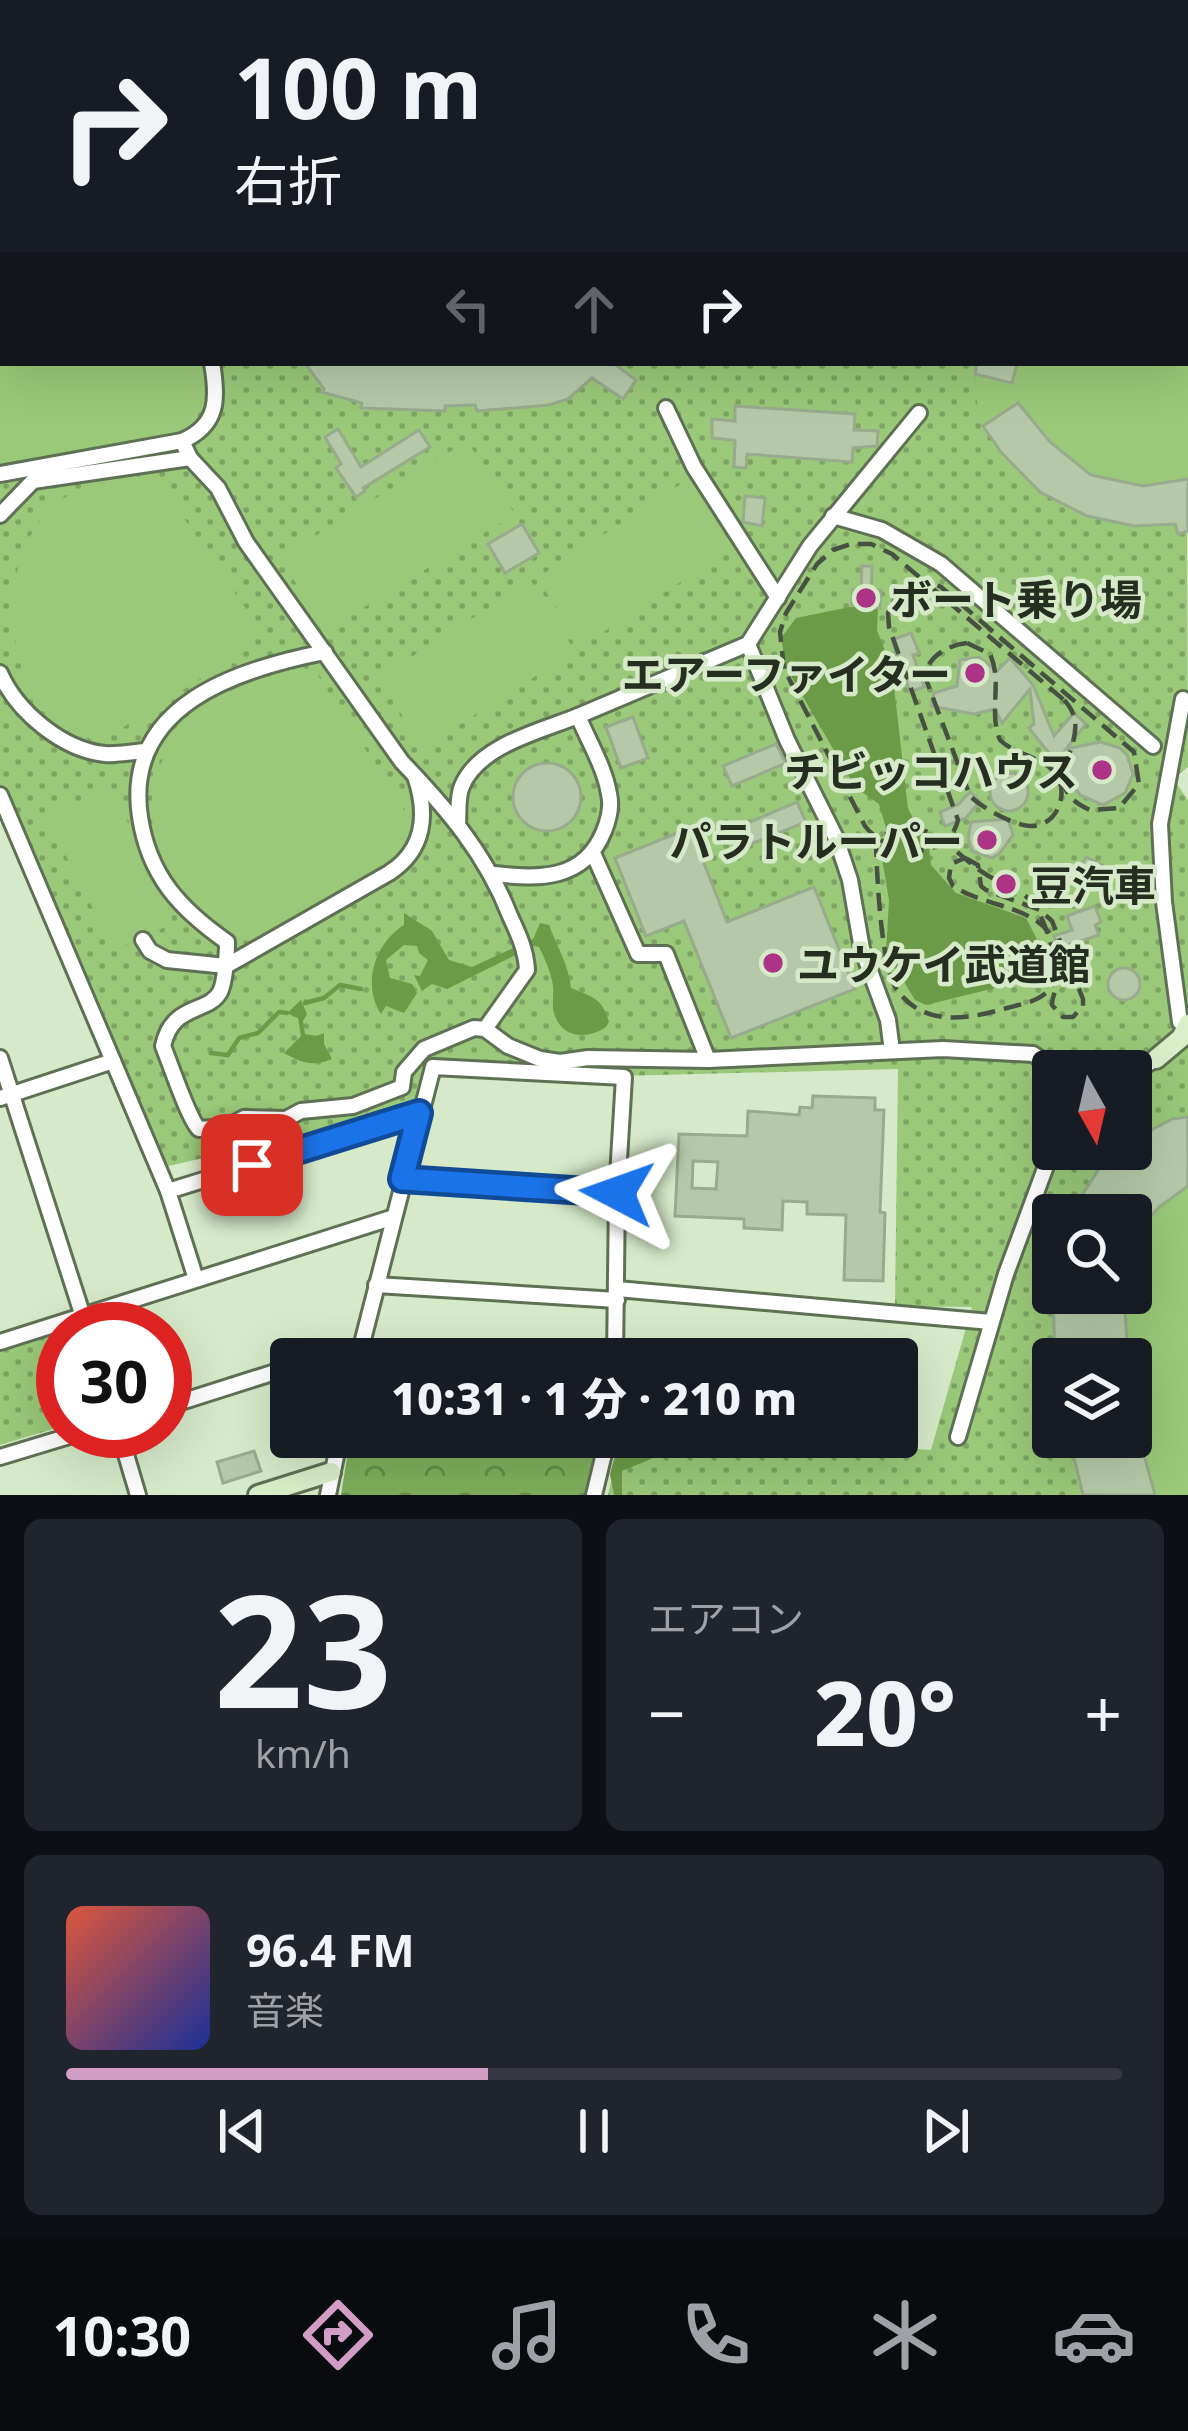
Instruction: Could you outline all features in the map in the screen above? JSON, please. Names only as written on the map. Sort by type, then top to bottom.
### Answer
[{"type":"street","points":[[0,474],[196,435],[214,413],[218,398],[213,366]]},
{"type":"street","points":[[666,409],[694,466],[778,598]]},
{"type":"street","points":[[420,779],[445,786],[466,778],[501,748],[748,644],[833,516],[919,413]]},
{"type":"street","points":[[182,441],[325,652],[494,874],[523,947],[527,970],[485,1029]]},
{"type":"street","points":[[0,515],[33,481],[190,458]]},
{"type":"street","points":[[833,516],[914,545],[1154,746]]},
{"type":"street","points":[[748,644],[787,740],[836,838],[850,880],[862,949],[888,1020],[892,1051]]},
{"type":"street","points":[[325,652],[228,678],[192,699],[145,752],[137,799],[153,866],[169,893],[227,942],[219,994],[176,1019],[163,1046],[191,1123],[199,1129],[226,1127],[249,1117],[286,1119],[301,1111],[371,1102],[402,1087],[404,1072],[424,1048],[460,1031],[485,1029],[508,1046],[560,1062],[943,1049],[1032,1054]]},
{"type":"street","points":[[0,673],[20,704],[79,748],[106,754],[145,752]]},
{"type":"street","points":[[1152,1061],[1181,1038],[1184,1023],[1164,902],[1160,824],[1183,699]]},
{"type":"street","points":[[494,874],[548,878],[585,862],[593,853],[607,823],[610,796],[578,716]]},
{"type":"street","points":[[458,824],[460,790],[466,778]]},
{"type":"street","points":[[143,940],[150,951],[167,960],[226,966],[406,862],[422,828],[420,779]]},
{"type":"street","points":[[0,795],[168,1191],[196,1279]]},
{"type":"street","points":[[593,853],[638,954],[666,954],[708,1060]]},
{"type":"street","points":[[0,1058],[6,1096],[78,1302]]},
{"type":"street","points":[[6,1096],[113,1060]]},
{"type":"street","points":[[363,1338],[433,1067],[624,1077],[616,1338]]},
{"type":"street","points":[[168,1191],[419,1113]]},
{"type":"street","points":[[958,1437],[991,1322],[1045,1170]]},
{"type":"street","points":[[402,1179],[617,1193]]},
{"type":"street","points":[[138,1302],[196,1279],[392,1218]]},
{"type":"street","points":[[376,1285],[617,1295],[991,1322]]},
{"type":"street","points":[[0,1342],[36,1334]]},
{"type":"street","points":[[192,1398],[270,1374]]},
{"type":"street","points":[[0,1457],[36,1446]]},
{"type":"street","points":[[127,1458],[138,1495]]},
{"type":"street","points":[[328,1495],[335,1458]]},
{"type":"street","points":[[594,1495],[603,1458]]},
{"type":"street","points":[[258,1495],[332,1472]]},
{"type":"green space","points":[[347,1458],[596,1458],[588,1495],[341,1495]]},
{"type":"shaded area","points":[[0,366],[1186,366],[1188,767],[1176,783],[1188,800],[1188,1495],[608,1495],[616,1458],[918,1458],[918,1449],[931,1450],[972,1307],[895,1306],[898,1069],[618,1076],[438,1067],[409,1110],[160,1168],[54,902],[0,793]]},
{"type":"shaded area","points":[[1,366],[201,366],[204,400],[185,430],[0,464]]},
{"type":"shaded area","points":[[977,366],[1188,366],[1188,531],[1178,534],[1175,524],[1140,525],[1104,518],[1036,487],[1008,463],[988,434],[977,400]]},
{"type":"shaded area","points":[[467,441],[515,514],[326,631],[280,558]]},
{"type":"shaded area","points":[[690,478],[733,548],[582,646],[537,578]]},
{"type":"shaded area","points":[[124,479],[158,480],[253,619],[243,652],[98,743],[43,708],[19,657],[13,599],[17,570],[42,519],[69,495]]},
{"type":"shaded area","points":[[531,581],[575,651],[423,748],[378,678]]},
{"type":"shaded area","points":[[850,607],[878,608],[877,630],[892,669],[908,809],[929,846],[931,865],[956,893],[1026,918],[1042,949],[1040,972],[926,1005],[915,1000],[886,952],[889,900],[880,846],[888,835],[879,804],[855,787],[787,669],[781,638],[796,618]]},
{"type":"shaded area","points":[[287,673],[317,674],[405,811],[407,833],[403,846],[388,862],[254,943],[219,931],[186,897],[163,861],[153,825],[153,789],[164,756],[185,726],[212,702],[247,683]]},
{"type":"shaded area","points":[[111,786],[174,923],[114,950],[46,816]]},
{"type":"shaded area","points":[[404,913],[432,931],[449,960],[472,967],[533,939],[540,923],[549,925],[571,988],[596,999],[609,1022],[585,1035],[570,1033],[559,1024],[548,966],[534,946],[447,989],[432,984],[422,991],[414,975],[420,976],[428,960],[417,946],[404,945],[386,960],[390,978],[412,984],[417,993],[404,1013],[386,1006],[381,1014],[372,991],[374,966],[385,943],[404,925]]},
{"type":"shaded area","points":[[301,1000],[307,1014],[305,1034],[324,1033],[332,1059],[308,1063],[284,1053],[301,1036],[298,1018],[287,1013]]},
{"type":"shaded area","points":[[1172,1119],[1188,1121],[1188,1495],[1083,1495],[1114,1458],[1152,1458],[1152,1338],[1054,1338],[1054,1314],[1152,1314],[1152,1194],[1135,1194],[1139,1170],[1152,1170],[1152,1130]]},
{"type":"shaded area","points":[[36,1340],[36,1434],[0,1445],[0,1352]]},
{"type":"shaded area","points":[[614,1458],[652,1458],[622,1471],[622,1495],[614,1495],[610,1474]]},
{"type":"building","points":[[307,366],[617,366],[636,380],[623,399],[592,378],[568,399],[549,405],[477,411],[475,405],[445,406],[445,411],[361,408],[362,403],[322,392]]},
{"type":"building","points":[[976,366],[1016,366],[1012,383],[975,374]]},
{"type":"building","points":[[1018,403],[1050,442],[1091,475],[1143,486],[1188,479],[1188,531],[1178,534],[1175,524],[1135,526],[1087,516],[1040,492],[983,426]]},
{"type":"building","points":[[735,406],[855,414],[854,430],[878,431],[877,446],[853,448],[852,462],[747,454],[746,468],[734,467],[735,440],[712,438],[712,419],[735,421]]},
{"type":"building","points":[[338,429],[361,467],[419,430],[430,447],[356,497],[336,468],[341,464],[325,437]]},
{"type":"building","points":[[745,496],[765,498],[762,526],[743,522]]},
{"type":"building","points":[[522,524],[539,553],[505,573],[488,544]]},
{"type":"building","name":"ボート乗り場","points":[[862,566],[872,566],[871,590],[881,590],[880,608],[852,605],[853,589],[861,590]]},
{"type":"building","points":[[911,633],[924,687],[910,692],[892,640]]},
{"type":"building","points":[[979,657],[997,671],[1010,658],[1033,685],[1054,736],[1074,713],[1086,724],[1066,749],[1101,742],[1120,748],[1133,774],[1125,793],[1103,805],[1080,795],[1069,780],[1055,785],[1045,755],[1049,753],[1029,728],[1034,724],[1030,689],[1002,723],[995,709],[974,714],[931,706],[934,693],[957,686],[960,660]]},
{"type":"building","points":[[633,717],[648,758],[621,768],[606,727]]},
{"type":"building","points":[[776,744],[786,763],[732,786],[723,766]]},
{"type":"building","points":[[547,763],[571,773],[581,797],[571,821],[547,831],[523,821],[513,797],[523,773]]},
{"type":"building","points":[[1009,773],[1022,779],[1028,792],[1022,805],[1009,811],[996,805],[990,792],[996,779]]},
{"type":"building","points":[[970,792],[980,801],[966,818],[945,826],[940,812],[959,804]]},
{"type":"building","points":[[797,802],[806,822],[751,844],[743,825]]},
{"type":"building","name":"パラトルーパー","points":[[1008,819],[1013,835],[1000,853],[992,858],[972,851],[971,822]]},
{"type":"building","name":"ユウケイ武道館","points":[[690,828],[727,922],[814,887],[855,989],[731,1038],[684,921],[646,936],[615,858]]},
{"type":"building","points":[[1086,857],[1106,867],[1097,886],[1076,877]]},
{"type":"building","points":[[1095,906],[1101,922],[1095,925],[1099,935],[1069,945],[1079,972],[1068,976],[1054,936],[1072,930],[1067,916]]},
{"type":"building","points":[[1124,968],[1136,972],[1140,984],[1136,996],[1124,1000],[1112,996],[1108,984],[1112,972]]},
{"type":"building","points":[[813,1096],[875,1098],[875,1110],[884,1110],[883,1281],[844,1280],[846,1215],[807,1214],[807,1202],[783,1201],[782,1230],[744,1228],[744,1219],[675,1216],[679,1134],[747,1136],[748,1111],[799,1115],[800,1107],[812,1108]],"holes":[[[693,1161],[718,1162],[716,1189],[692,1188]]]},
{"type":"building","points":[[1188,1117],[1188,1186],[1152,1215],[1152,1194],[1083,1194],[1098,1170],[1152,1170],[1152,1130]]},
{"type":"building","points":[[1054,1314],[1125,1314],[1127,1338],[1054,1338]]},
{"type":"building","points":[[254,1451],[261,1471],[223,1483],[217,1462]]},
{"type":"building","points":[[1074,1458],[1145,1458],[1155,1495],[1083,1495]]},
{"type":"waterway","points":[[305,1003],[324,998],[340,985],[361,989]]},
{"type":"waterway","points":[[211,1053],[228,1055],[239,1038],[258,1033],[279,1012],[287,1013]]},
{"type":"railway","points":[[1064,700],[892,554],[871,544],[833,550],[817,564],[786,613],[780,632],[784,669],[865,826],[901,849],[930,849],[942,843],[958,820],[889,627],[888,613],[899,591],[919,583],[925,583],[930,584],[941,587],[1134,752],[1139,784],[1119,808],[1090,810],[1072,799],[1065,786],[1075,730],[1064,700]]},
{"type":"railway","points":[[967,643],[990,654],[994,665],[1000,740],[1057,776],[1061,801],[1053,816],[1039,825],[1007,819],[970,796],[924,674],[941,652],[967,643]]},
{"type":"railway","points":[[910,828],[941,839],[977,869],[1034,904],[1054,960],[1053,982],[1045,994],[992,1012],[948,1017],[921,1010],[897,990],[884,943],[876,845],[882,835],[910,828]]},
{"type":"railway","points":[[965,858],[978,865],[986,890],[1040,910],[1052,921],[1083,999],[1073,1017],[1063,1017],[1052,1005],[1061,968],[1048,931],[1020,912],[953,886],[951,864],[965,858]]},
{"type":"place","name":"ボート乗り場","points":[[866,598]]},
{"type":"place","name":"エアーファイター","points":[[975,673]]},
{"type":"place","name":"チビッコハウス","points":[[1102,770]]},
{"type":"place","name":"パラトルーパー","points":[[987,840]]},
{"type":"place","name":"豆汽車","points":[[1006,884]]},
{"type":"place","name":"ユウケイ武道館","points":[[773,963]]},
{"type":"route","points":[[252,1165],[419,1113],[402,1179],[617,1193]]}]
